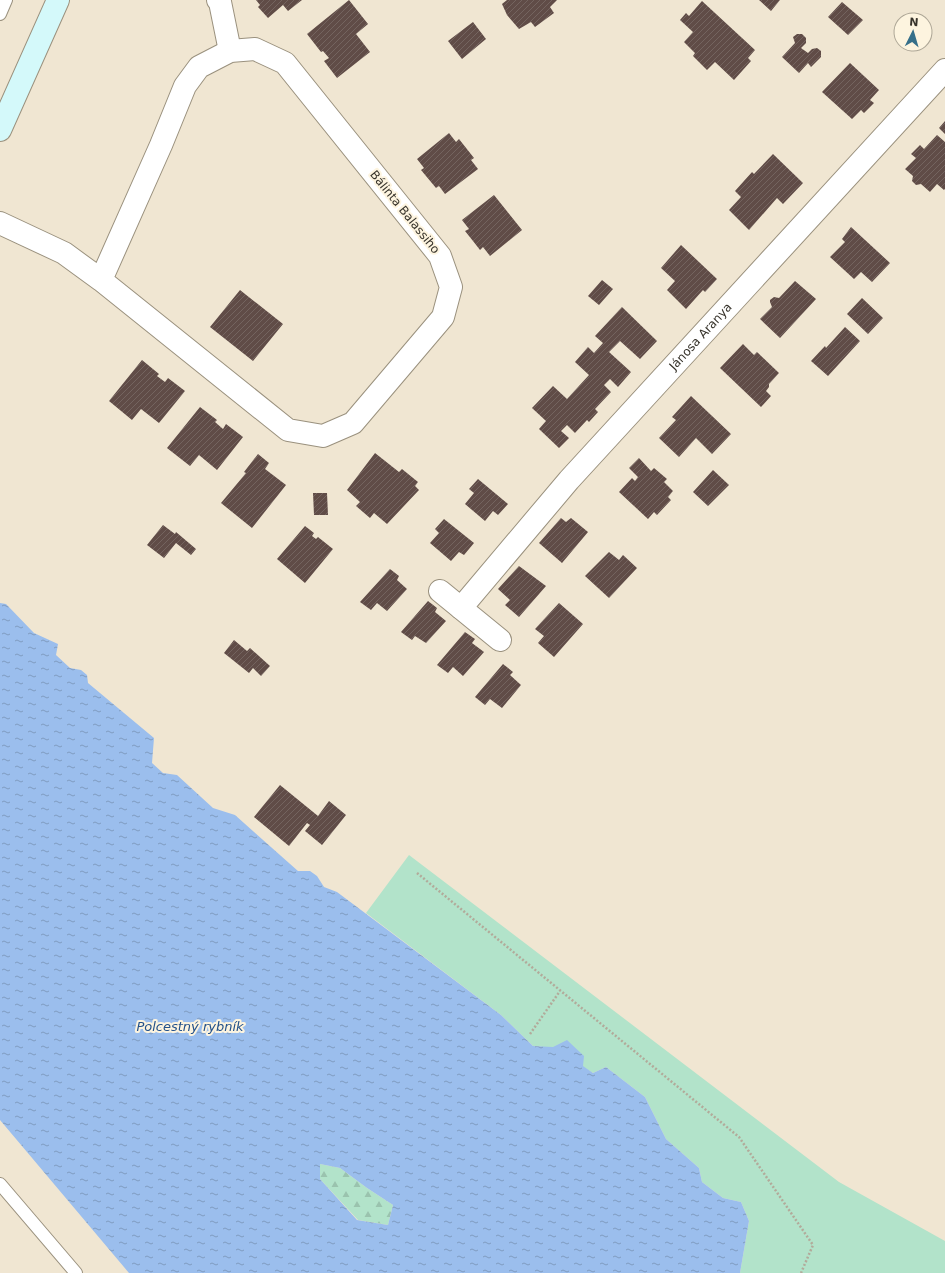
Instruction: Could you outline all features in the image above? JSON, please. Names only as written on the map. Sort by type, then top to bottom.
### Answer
[{"type":"main road","points":[[0,130],[58,0]]},
{"type":"street","points":[[218,0],[220,2],[230,51]]},
{"type":"street","name":"Bálinta Balassiho","points":[[0,223],[64,252],[288,430],[323,436],[353,423],[443,317],[451,287],[440,256],[285,64],[255,49],[230,51],[198,67],[185,86],[161,145],[101,280]]},
{"type":"street","name":"Jánosa Aranya","points":[[461,608],[569,480],[945,70]]},
{"type":"street","points":[[440,591],[500,640]]},
{"type":"lane","points":[[0,14],[6,0]]},
{"type":"lane","points":[[0,1184],[76,1273]]},
{"type":"path","points":[[417,874],[739,1137],[813,1245],[801,1273]]},
{"type":"path","points":[[530,1034],[560,991]]},
{"type":"green space","points":[[409,855],[839,1182],[945,1241],[945,1273],[740,1273],[749,1221],[741,1202],[723,1198],[702,1182],[699,1168],[666,1139],[645,1097],[606,1067],[593,1073],[553,1048],[533,1046],[501,1015],[366,913]]},
{"type":"green space","points":[[320,1164],[340,1168],[393,1205],[388,1225],[358,1220],[320,1179]]},
{"type":"water","name":"Polcestný rybník","points":[[0,603],[6,604],[34,633],[58,644],[56,655],[70,668],[81,670],[87,675],[88,683],[154,738],[152,763],[163,773],[177,775],[213,808],[235,815],[298,871],[310,871],[317,876],[324,887],[337,892],[501,1015],[533,1046],[553,1047],[567,1040],[584,1056],[583,1066],[593,1073],[606,1067],[645,1097],[666,1139],[699,1168],[702,1182],[723,1198],[741,1202],[749,1221],[740,1273],[129,1273],[0,1120]],"holes":[[[320,1164],[340,1168],[393,1205],[388,1225],[357,1220],[320,1179]]]},
{"type":"building","points":[[256,0],[302,0],[288,11],[283,5],[268,18],[258,7],[260,5]]},
{"type":"building","points":[[349,0],[368,24],[356,34],[370,52],[337,78],[324,61],[329,58],[323,51],[321,52],[307,34]]},
{"type":"building","points":[[507,0],[557,0],[550,7],[554,13],[535,27],[531,22],[519,29],[507,15],[502,4]]},
{"type":"building","points":[[759,0],[780,0],[771,11]]},
{"type":"building","points":[[702,1],[755,50],[748,58],[751,61],[734,80],[715,62],[707,70],[693,56],[695,53],[684,42],[693,32],[680,20],[686,13],[689,16]]},
{"type":"building","points":[[842,2],[863,20],[848,35],[828,17]]},
{"type":"building","points":[[473,22],[486,39],[462,59],[448,41]]},
{"type":"building","points":[[797,34],[802,34],[806,38],[806,43],[801,48],[808,53],[812,49],[817,48],[821,51],[821,57],[811,67],[808,63],[799,73],[782,57],[795,43],[793,37]]},
{"type":"building","points":[[850,63],[879,90],[870,100],[874,103],[864,113],[861,110],[852,119],[822,92]]},
{"type":"building","points":[[945,121],[945,134],[939,128]]},
{"type":"building","points":[[449,133],[456,142],[459,139],[474,158],[471,160],[478,169],[445,194],[439,186],[436,188],[421,170],[424,168],[417,159]]},
{"type":"building","points":[[937,135],[945,142],[945,189],[944,190],[937,184],[930,192],[921,184],[916,185],[912,181],[913,176],[905,169],[916,158],[911,154],[920,145],[924,149]]},
{"type":"building","points":[[773,154],[803,183],[783,204],[777,198],[749,230],[729,210],[741,197],[735,191],[752,172],[754,174]]},
{"type":"building","points":[[494,195],[522,230],[490,256],[483,247],[480,250],[465,231],[469,229],[462,220]]},
{"type":"building","points":[[851,227],[890,263],[872,282],[861,272],[854,279],[830,257],[845,242],[842,239]]},
{"type":"building","points":[[681,245],[717,279],[705,292],[703,290],[686,309],[667,290],[675,281],[661,268]]},
{"type":"building","points":[[602,280],[613,289],[599,305],[588,296]]},
{"type":"building","points":[[795,281],[816,299],[780,338],[760,319],[772,307],[770,300],[774,297],[779,298]]},
{"type":"building","points":[[240,290],[283,324],[253,361],[210,327]]},
{"type":"building","points":[[862,298],[883,318],[868,334],[847,314]]},
{"type":"building","points":[[622,307],[657,341],[640,359],[620,341],[609,352],[631,372],[618,387],[610,379],[604,385],[611,392],[595,409],[598,412],[589,422],[587,420],[575,433],[567,425],[561,431],[569,438],[559,448],[539,429],[546,421],[532,408],[553,386],[567,399],[589,375],[575,362],[588,347],[594,353],[603,343],[595,336]]},
{"type":"building","points":[[845,327],[860,341],[828,376],[811,361],[825,346],[826,348]]},
{"type":"building","points":[[743,344],[754,355],[757,352],[779,373],[769,384],[766,391],[771,396],[761,407],[720,368]]},
{"type":"building","points":[[142,360],[159,374],[157,376],[165,382],[168,378],[185,391],[159,423],[141,409],[132,420],[109,401]]},
{"type":"building","points":[[691,396],[731,434],[712,454],[696,438],[679,457],[659,438],[676,420],[672,417]]},
{"type":"building","points":[[200,407],[217,420],[215,422],[223,429],[226,424],[243,437],[217,470],[199,455],[190,466],[167,448]]},
{"type":"building","points":[[375,453],[399,472],[402,469],[418,482],[415,486],[419,490],[387,524],[374,513],[370,518],[356,506],[360,502],[347,490]]},
{"type":"building","points":[[258,454],[269,463],[265,469],[286,485],[252,528],[221,503],[246,473],[244,472]]},
{"type":"building","points":[[639,458],[651,471],[654,468],[667,479],[664,482],[673,491],[668,497],[671,500],[657,515],[654,512],[648,519],[619,492],[632,478],[635,481],[638,477],[629,468]]},
{"type":"building","points":[[713,470],[729,485],[708,506],[693,492]]},
{"type":"building","points":[[478,479],[508,504],[498,515],[493,511],[485,521],[465,504],[474,493],[469,489]]},
{"type":"building","points":[[313,493],[327,493],[328,515],[314,515]]},
{"type":"building","points":[[561,518],[566,522],[571,518],[588,532],[562,563],[539,543]]},
{"type":"building","points":[[444,519],[474,543],[464,555],[459,552],[451,561],[430,543],[439,533],[435,529]]},
{"type":"building","points":[[163,525],[175,534],[176,532],[196,549],[191,555],[176,543],[164,558],[147,545]]},
{"type":"building","points":[[305,526],[314,533],[312,536],[316,539],[318,537],[333,549],[305,583],[277,559]]},
{"type":"building","points":[[609,552],[619,560],[623,555],[637,568],[609,598],[585,576]]},
{"type":"building","points":[[519,566],[546,586],[519,617],[505,605],[510,600],[498,589]]},
{"type":"building","points":[[390,569],[399,576],[397,580],[407,589],[387,611],[377,603],[371,610],[360,602]]},
{"type":"building","points":[[428,601],[437,608],[435,612],[446,621],[426,643],[415,636],[412,640],[401,632]]},
{"type":"building","points":[[559,603],[583,624],[554,657],[538,643],[544,636],[535,629]]},
{"type":"building","points":[[465,632],[475,639],[472,643],[484,652],[463,676],[453,667],[448,673],[437,665]]},
{"type":"building","points":[[234,640],[247,651],[250,648],[270,666],[261,676],[253,668],[249,673],[224,653]]},
{"type":"building","points":[[503,664],[513,672],[510,675],[521,685],[502,708],[490,699],[485,705],[475,697]]},
{"type":"building","points":[[280,785],[318,816],[329,801],[346,815],[322,845],[305,831],[310,825],[307,823],[289,846],[254,817]]}]
